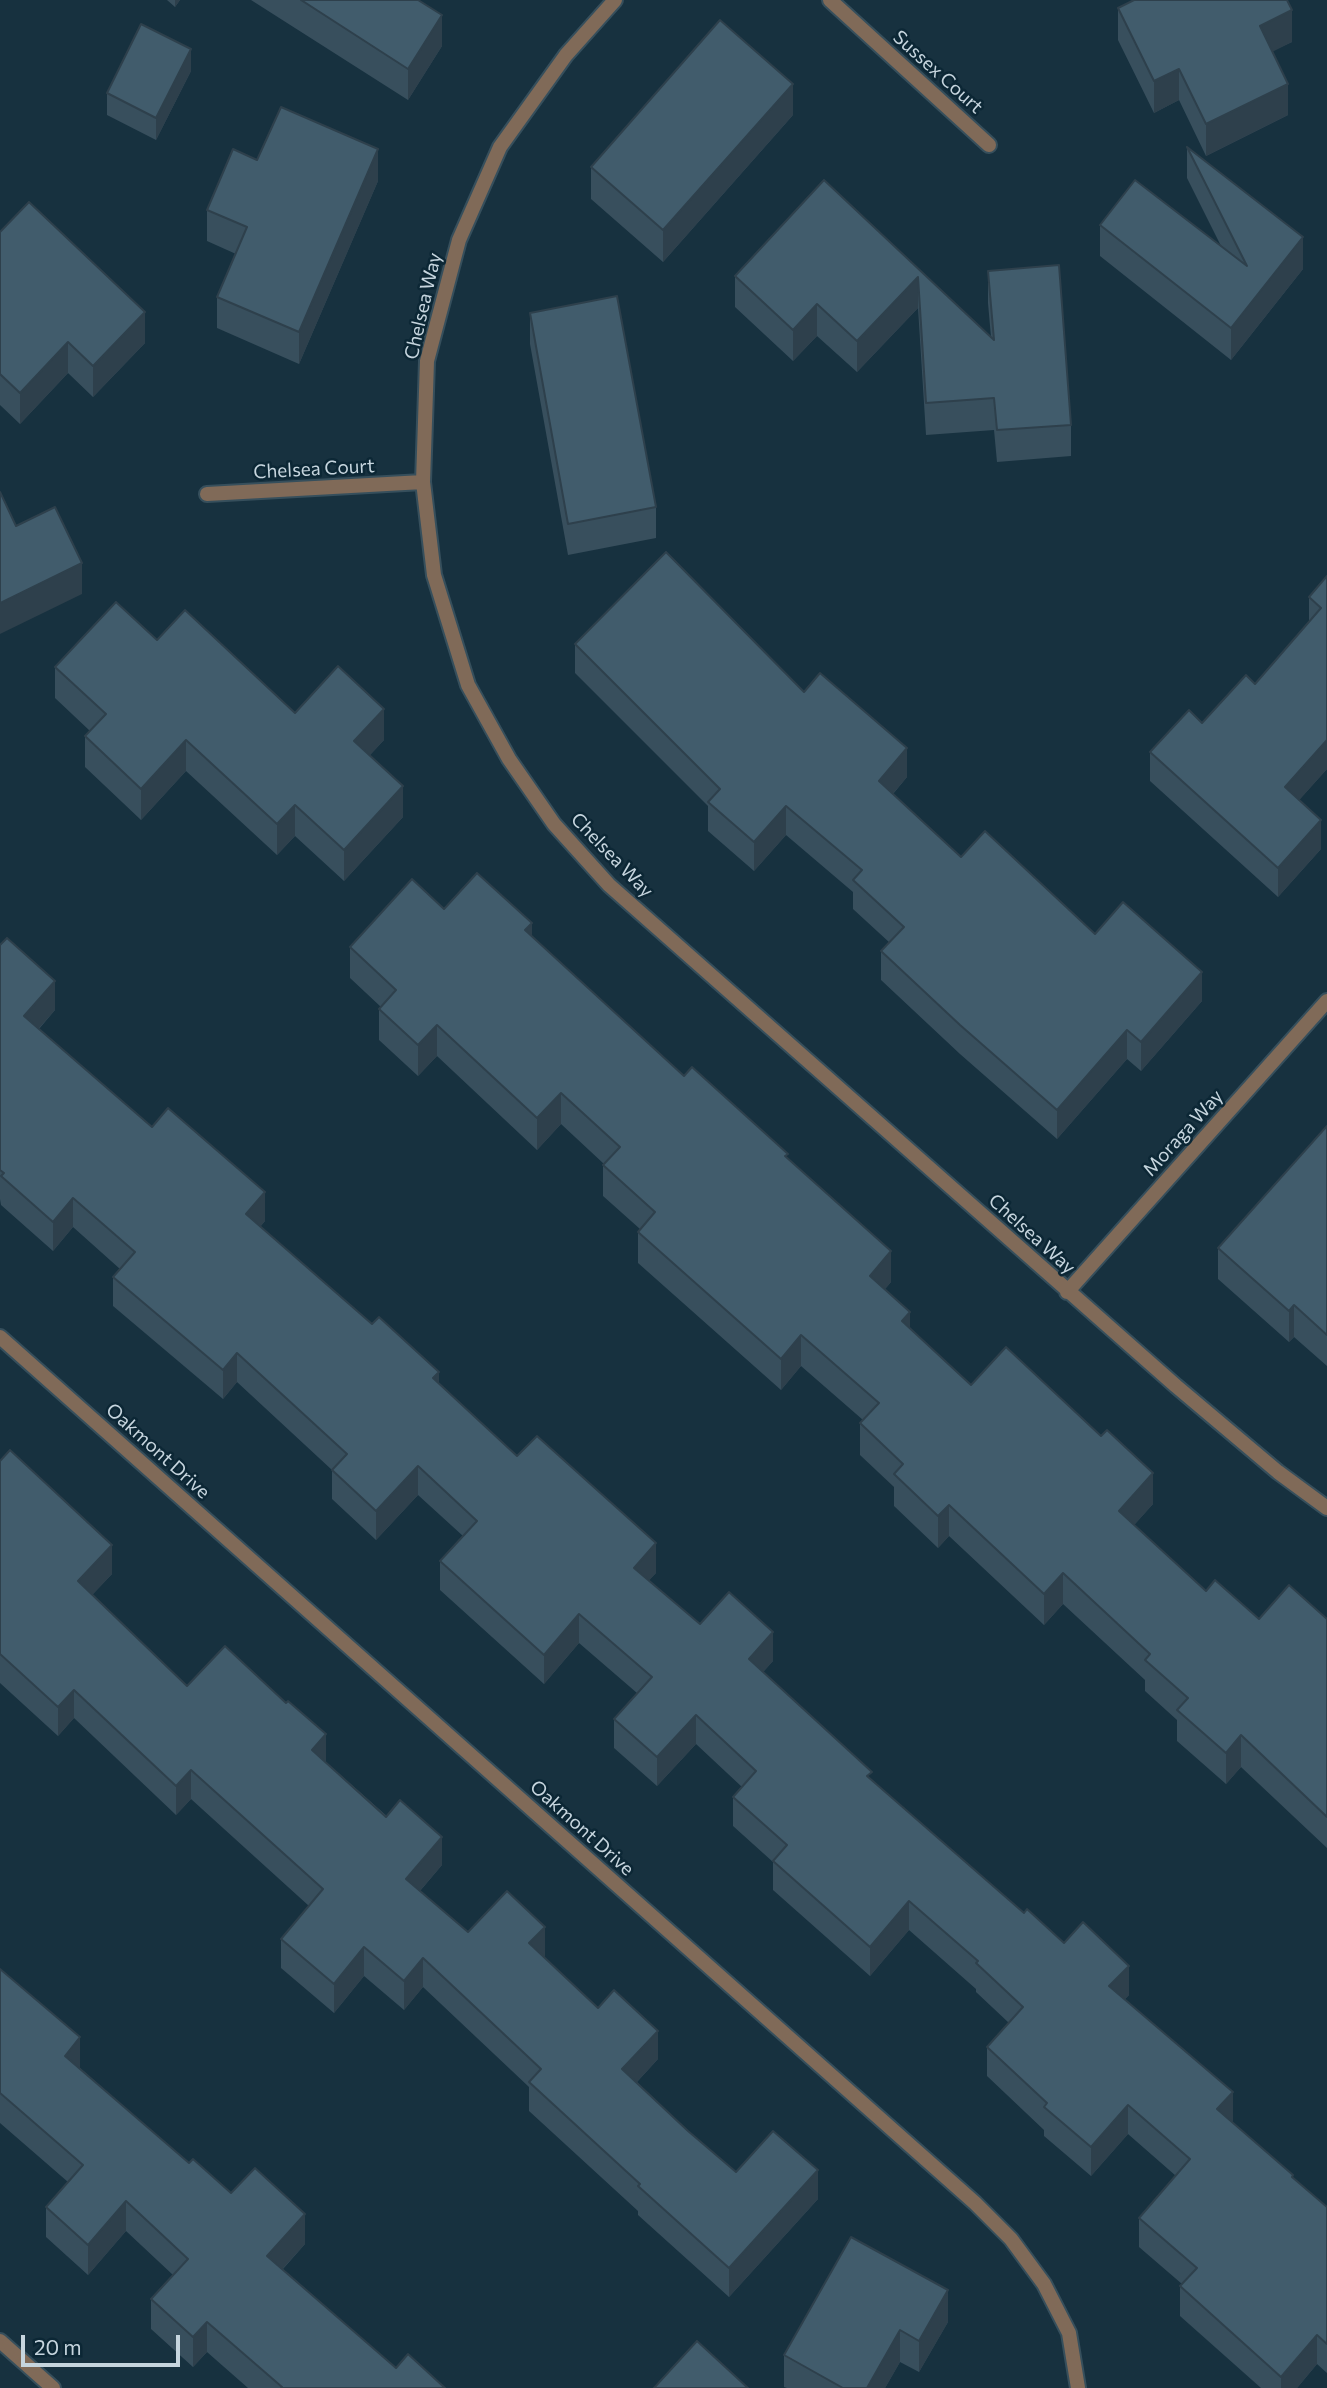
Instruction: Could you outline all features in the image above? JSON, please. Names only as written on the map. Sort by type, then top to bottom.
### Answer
[{"type":"street","name":"Chelsea Way","points":[[615,0],[566,55],[500,147],[459,240],[427,361],[423,482],[434,575],[468,685],[509,759],[554,824],[609,885],[1068,1292],[1278,1472],[1327,1508]]},
{"type":"street","name":"Sussex Court","points":[[830,0],[989,145]]},
{"type":"street","name":"Chelsea Court","points":[[207,494],[423,482]]},
{"type":"street","name":"Moraga Way","points":[[1068,1292],[1327,1000]]},
{"type":"street","name":"Oakmont Drive","points":[[0,1337],[975,2203],[1011,2239],[1044,2284],[1069,2333],[1078,2388]]},
{"type":"street","points":[[0,2341],[53,2388]]},
{"type":"building","points":[[301,0],[418,0],[442,15],[408,69]]},
{"type":"building","points":[[1134,0],[1287,0],[1292,10],[1260,26],[1288,84],[1206,124],[1179,69],[1154,81],[1118,8]]},
{"type":"building","points":[[720,20],[793,84],[663,230],[591,167]]},
{"type":"building","points":[[141,24],[191,49],[156,118],[107,93]]},
{"type":"building","points":[[281,107],[378,149],[299,332],[217,297],[247,227],[207,210],[233,149],[257,160]]},
{"type":"building","points":[[1187,147],[1303,237],[1231,328],[1100,225],[1135,180],[1247,266]]},
{"type":"building","points":[[824,180],[994,340],[988,271],[1059,265],[1071,425],[997,430],[994,398],[926,403],[918,277],[857,341],[817,304],[793,330],[735,276]]},
{"type":"building","points":[[29,202],[145,312],[93,366],[68,342],[20,393],[0,374],[0,232]]},
{"type":"building","points":[[617,296],[656,507],[568,524],[530,313]]},
{"type":"building","points":[[0,492],[16,526],[55,507],[82,563],[0,603]]},
{"type":"building","points":[[666,552],[804,692],[820,673],[907,748],[879,781],[961,857],[985,831],[1095,934],[1123,902],[1202,972],[1141,1042],[1127,1030],[1057,1110],[881,951],[904,927],[853,880],[862,870],[786,806],[754,842],[708,802],[720,789],[575,644]]},
{"type":"building","points":[[1327,576],[1327,740],[1285,787],[1321,820],[1278,868],[1150,752],[1189,710],[1202,723],[1246,675],[1255,684],[1321,608],[1309,597]]},
{"type":"building","points":[[116,602],[157,640],[185,610],[295,713],[338,666],[384,709],[354,741],[403,786],[344,850],[295,805],[277,824],[186,740],[141,789],[85,736],[106,714],[55,667]]},
{"type":"building","points":[[477,873],[532,923],[525,930],[684,1076],[692,1067],[788,1154],[785,1156],[891,1251],[870,1276],[910,1312],[902,1321],[971,1385],[1006,1347],[1101,1436],[1107,1430],[1153,1473],[1119,1511],[1206,1591],[1215,1580],[1259,1619],[1289,1585],[1327,1619],[1327,1817],[1241,1735],[1226,1753],[1177,1710],[1188,1698],[1145,1660],[1150,1654],[1063,1573],[1044,1594],[949,1505],[938,1516],[894,1474],[903,1464],[860,1423],[879,1403],[801,1335],[781,1359],[638,1232],[655,1212],[603,1165],[620,1147],[561,1093],[537,1118],[437,1025],[418,1045],[379,1009],[396,990],[350,947],[412,879],[444,909]]},
{"type":"building","points":[[7,938],[55,981],[24,1016],[152,1127],[168,1108],[265,1192],[246,1214],[372,1324],[379,1317],[439,1372],[433,1378],[517,1456],[537,1436],[656,1543],[634,1568],[700,1624],[729,1592],[773,1632],[749,1659],[872,1772],[867,1776],[1024,1913],[1027,1909],[1064,1943],[1083,1922],[1129,1966],[1109,1986],[1233,2092],[1217,2109],[1327,2207],[1327,2344],[1317,2335],[1281,2377],[1180,2286],[1197,2268],[1139,2218],[1190,2159],[1128,2105],[1091,2147],[1044,2107],[1047,2103],[987,2047],[1023,2007],[976,1963],[978,1961],[909,1901],[870,1947],[773,1861],[787,1845],[733,1797],[756,1771],[696,1715],[657,1757],[614,1719],[652,1677],[579,1614],[544,1655],[440,1561],[477,1521],[418,1466],[376,1511],[332,1470],[347,1454],[237,1353],[223,1370],[113,1277],[135,1252],[73,1198],[53,1222],[1,1176],[4,1173],[0,1170],[0,945]]},
{"type":"building","points":[[1327,1126],[1327,1335],[1294,1305],[1289,1311],[1218,1248]]},
{"type":"building","points":[[10,1450],[112,1545],[78,1581],[187,1686],[225,1646],[286,1703],[288,1701],[326,1734],[312,1750],[386,1817],[400,1800],[442,1837],[406,1879],[468,1932],[507,1891],[545,1927],[529,1943],[598,2008],[614,1990],[658,2031],[622,2069],[688,2131],[736,2172],[773,2131],[818,2170],[729,2268],[529,2082],[541,2069],[423,1958],[404,1981],[364,1947],[334,1984],[281,1939],[323,1889],[191,1770],[176,1786],[74,1690],[58,1707],[0,1654],[0,1461]]},
{"type":"building","points":[[0,1969],[80,2037],[65,2056],[189,2163],[193,2159],[231,2193],[255,2168],[305,2214],[267,2256],[396,2368],[408,2354],[445,2388],[281,2388],[207,2322],[193,2337],[151,2299],[188,2259],[126,2201],[88,2245],[46,2207],[83,2165],[0,2093]]},
{"type":"building","points":[[851,2237],[948,2290],[919,2341],[900,2330],[867,2388],[843,2388],[784,2355]]},
{"type":"building","points":[[697,2341],[748,2388],[654,2388]]}]
